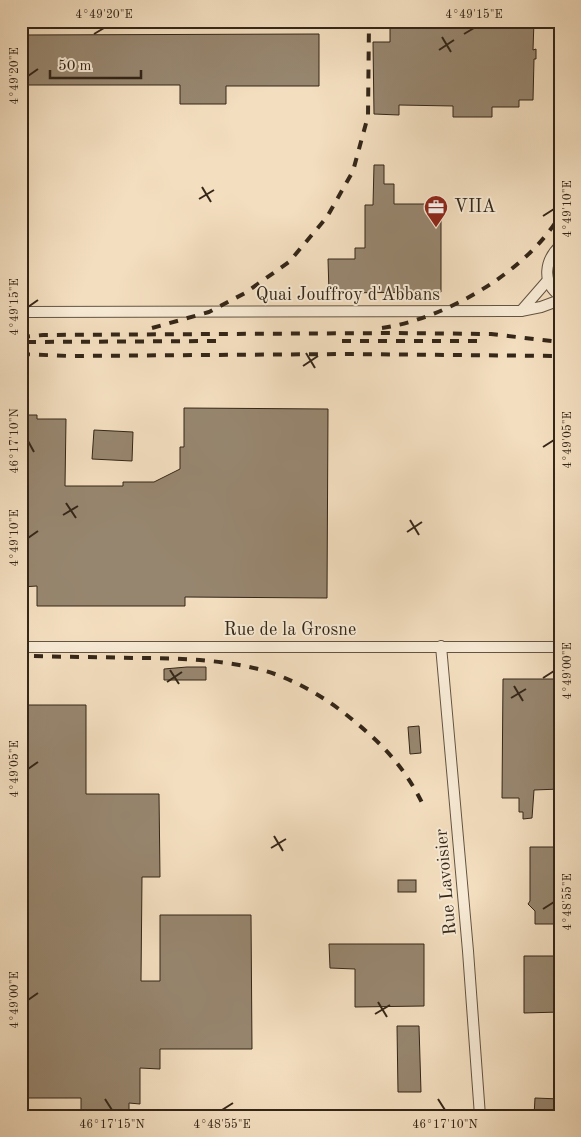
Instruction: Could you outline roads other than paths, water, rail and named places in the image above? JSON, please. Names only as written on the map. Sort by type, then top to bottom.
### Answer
[{"type":"street","points":[[560,246],[553,252],[546,270],[551,287],[560,296]]},
{"type":"street","points":[[521,311],[548,280]]},
{"type":"street","name":"Quai Jouffroy d'Abbans","points":[[21,312],[521,311],[542,307],[560,300]]},
{"type":"street","name":"Rue Lavoisier","points":[[441,646],[468,951],[480,1116]]},
{"type":"street","name":"Rue de la Grosne","points":[[21,647],[560,647]]},
{"type":"railway","points":[[152,328],[209,312],[245,293],[289,262],[327,217],[353,171],[368,116],[369,21]]},
{"type":"railway","points":[[382,328],[406,323],[432,314],[458,303],[483,289],[528,255],[546,236],[560,215]]},
{"type":"railway","points":[[21,337],[43,335],[395,333],[491,334],[560,342]]},
{"type":"railway","points":[[27,342],[222,341]]},
{"type":"railway","points":[[342,341],[480,341]]},
{"type":"railway","points":[[21,354],[69,356],[345,354],[560,356]]},
{"type":"railway","points":[[34,656],[198,660],[246,666],[287,679],[333,705],[376,741],[404,772],[425,809]]},
{"type":"place","name":"VIIA","points":[[436,228]]}]
